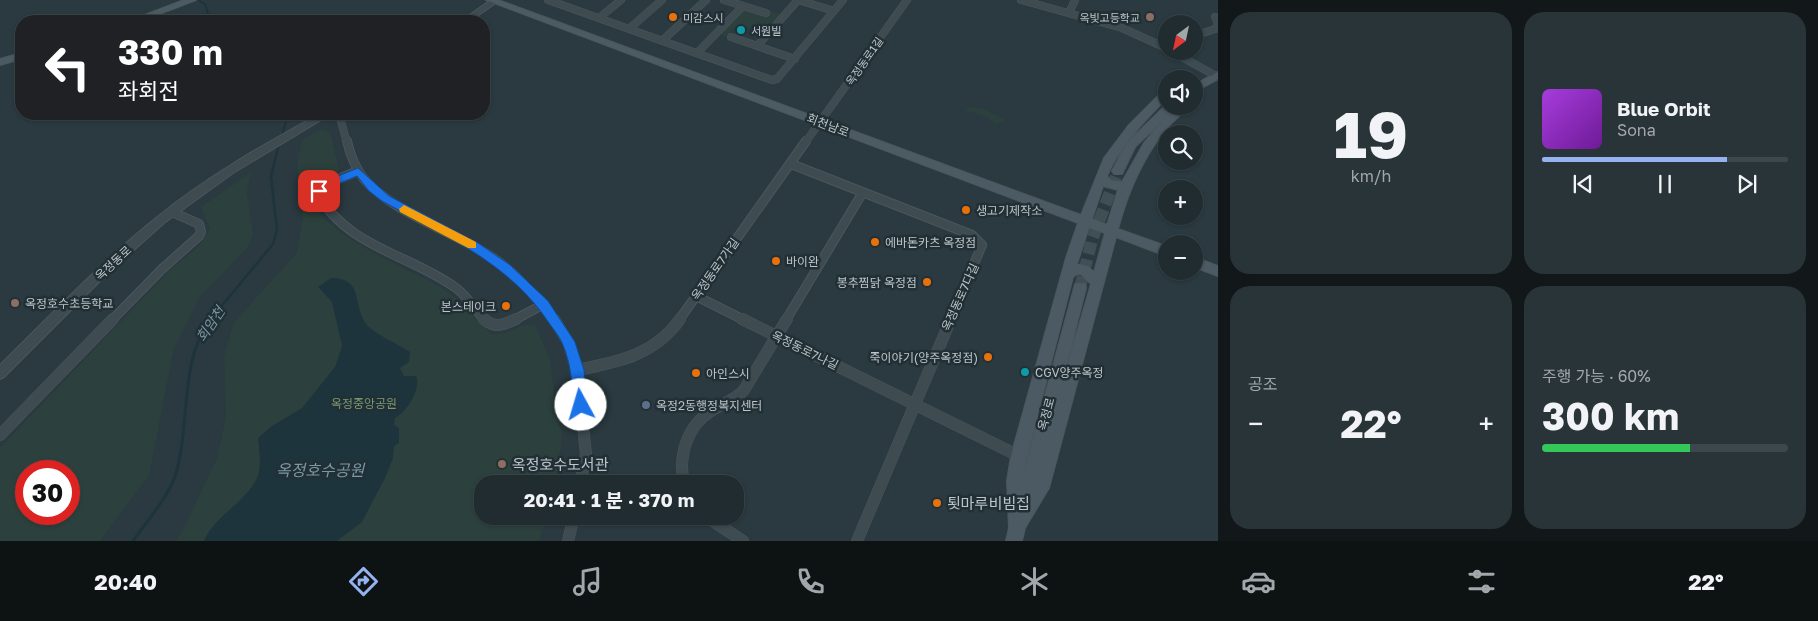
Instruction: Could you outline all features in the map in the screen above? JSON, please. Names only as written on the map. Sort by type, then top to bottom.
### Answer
[{"type":"main road","name":"회천남로","points":[[493,0],[1112,229],[1158,248]]},
{"type":"main road","points":[[150,15],[189,1]]},
{"type":"main road","points":[[0,62],[15,58]]},
{"type":"main road","points":[[1203,84],[1216,77]]},
{"type":"main road","points":[[1203,92],[1216,77]]},
{"type":"main road","points":[[1016,534],[1015,481],[1019,456],[1068,274],[1085,219],[1108,162],[1132,128],[1158,101]]},
{"type":"main road","points":[[1118,171],[1131,145],[1162,115]]},
{"type":"main road","points":[[1016,534],[1041,488],[1097,282],[1126,185],[1155,137],[1176,115]]},
{"type":"main road","points":[[1101,176],[1108,184],[1126,185]]},
{"type":"main road","points":[[1203,265],[1218,271]]},
{"type":"main road","points":[[1068,274],[1075,269],[1084,270],[1097,282]]},
{"type":"main road","name":"옥정로","points":[[1016,534],[1080,288]]},
{"type":"street","points":[[473,15],[493,0]]},
{"type":"street","points":[[548,0],[772,80],[778,79],[843,0]]},
{"type":"street","points":[[599,18],[621,0]]},
{"type":"street","points":[[630,28],[662,0]]},
{"type":"street","points":[[663,40],[706,0]]},
{"type":"street","points":[[724,0],[766,13]]},
{"type":"street","points":[[757,46],[798,0],[834,11]]},
{"type":"street","name":"옥정동로1길","points":[[821,122],[907,0]]},
{"type":"street","points":[[1021,0],[1129,31],[1158,44]]},
{"type":"street","points":[[1069,13],[1075,0]]},
{"type":"street","points":[[697,53],[743,6]]},
{"type":"street","points":[[1203,33],[1217,29],[1217,17]]},
{"type":"street","points":[[731,37],[795,58]]},
{"type":"street","points":[[1187,60],[1216,77]]},
{"type":"street","name":"옥정동로","points":[[0,373],[127,250],[172,212],[237,167],[315,120]]},
{"type":"street","points":[[341,120],[350,153],[358,171],[373,188],[385,198],[491,256],[524,283],[544,304],[568,342],[577,370],[586,454],[582,475]]},
{"type":"street","name":"옥정동로7가길","points":[[577,370],[626,360],[658,345],[672,330],[821,122]]},
{"type":"street","name":"옥정동로7다길","points":[[791,164],[972,235],[982,245],[857,541]]},
{"type":"street","points":[[358,171],[326,184],[318,194],[335,217],[366,242],[457,289],[493,326],[502,326],[544,304]]},
{"type":"street","points":[[683,475],[682,456],[684,444],[694,428],[708,413],[740,395],[863,192]]},
{"type":"street","points":[[0,435],[162,269],[199,236],[201,232],[198,224],[172,212]]},
{"type":"street","name":"옥정동로7나길","points":[[696,296],[1019,456]]},
{"type":"street","points":[[568,541],[572,525]]},
{"type":"street","points":[[719,525],[743,541]]},
{"type":"green space","points":[[745,9],[766,15],[771,11],[780,14],[763,32],[738,24],[726,37],[720,34]]},
{"type":"green space","points":[[970,107],[984,109],[1004,119],[1004,122],[995,123],[985,116],[964,110]]},
{"type":"green space","name":"옥정중앙공원","points":[[322,129],[330,132],[339,170],[333,177],[316,186],[310,194],[317,209],[330,223],[366,248],[440,287],[454,297],[491,334],[504,333],[524,325],[535,325],[550,359],[558,423],[562,432],[558,475],[474,475],[474,525],[544,525],[539,541],[176,541],[218,456],[226,415],[224,356],[234,322],[297,253],[303,219],[297,166],[302,140]]},
{"type":"green space","points":[[250,173],[247,193],[253,235],[247,248],[199,298],[174,348],[149,475],[100,541],[0,541],[0,448],[171,269],[199,246],[210,229],[201,207]]},
{"type":"water","name":"옥정호수공원","points":[[331,278],[342,279],[353,288],[367,325],[410,352],[409,362],[400,368],[404,376],[416,376],[417,387],[408,406],[395,418],[394,425],[399,428],[399,443],[394,446],[393,458],[385,478],[362,522],[337,541],[204,541],[215,524],[245,495],[257,478],[260,463],[258,438],[272,426],[302,408],[335,367],[342,346],[332,302],[318,287]]},
{"type":"waterway","name":"회암천","points":[[198,0],[205,4],[209,15]]},
{"type":"waterway","name":"회암천","points":[[282,136],[286,120]]},
{"type":"waterway","name":"회암천","points":[[210,320],[273,244],[277,230],[271,176],[279,144]]},
{"type":"waterway","name":"회암천","points":[[133,541],[158,507],[174,480],[181,451],[187,391],[194,352],[201,334],[211,319]]},
{"type":"tunnel","points":[[1080,288],[1092,240],[1118,171]]},
{"type":"slow traffic","points":[[404,209],[472,245]]},
{"type":"place","name":"미감스시","points":[[673,17]]},
{"type":"place","name":"옥빛고등학교","points":[[1150,17]]},
{"type":"place","name":"서원빌","points":[[741,30]]},
{"type":"place","name":"생고기제작소","points":[[966,210]]},
{"type":"place","name":"에바돈카츠 옥정점","points":[[875,242]]},
{"type":"place","name":"바이완","points":[[776,261]]},
{"type":"place","name":"봉추찜닭 옥정점","points":[[927,282]]},
{"type":"place","name":"옥정호수초등학교","points":[[15,303]]},
{"type":"place","name":"본스테이크","points":[[506,306]]},
{"type":"place","name":"죽이야기(양주옥정점)","points":[[988,357]]},
{"type":"place","name":"CGV양주옥정","points":[[1025,372]]},
{"type":"place","name":"아인스시","points":[[696,373]]},
{"type":"place","name":"옥정2동행정복지센터","points":[[646,405]]},
{"type":"place","name":"옥정호수도서관","points":[[502,464]]},
{"type":"place","name":"툇마루비빔집","points":[[937,503]]},
{"type":"route","points":[[319,191],[326,184],[358,171],[362,178],[385,198],[474,246],[506,268],[544,304],[568,342],[577,370],[581,405]]}]
